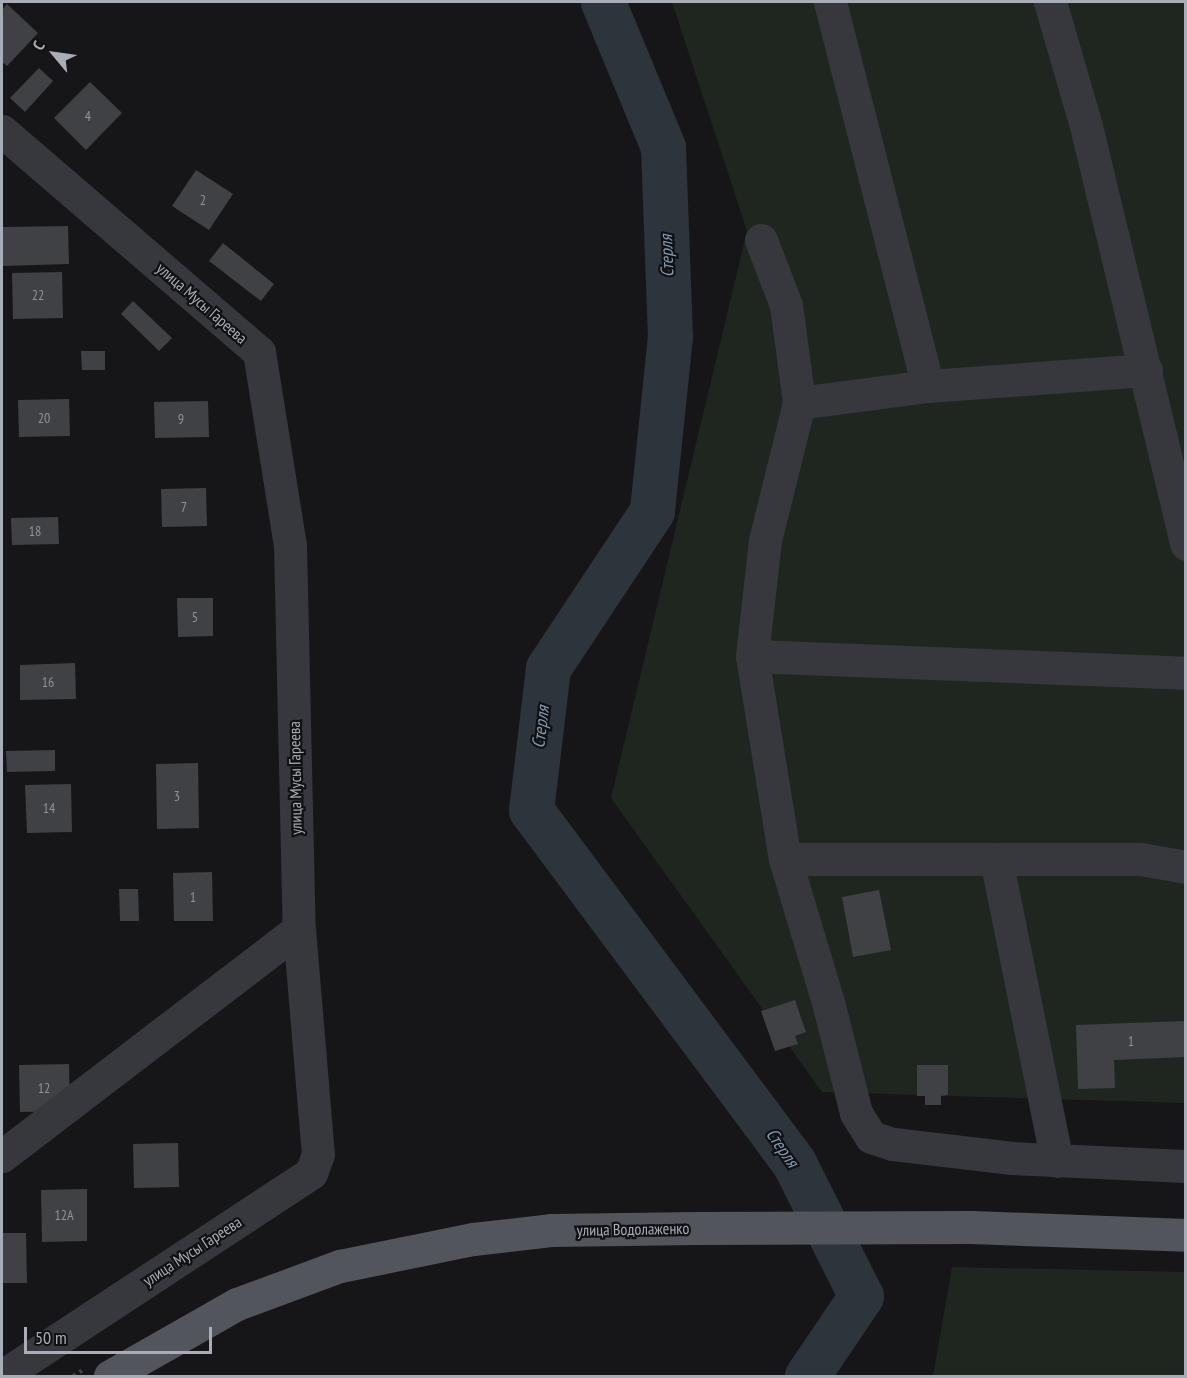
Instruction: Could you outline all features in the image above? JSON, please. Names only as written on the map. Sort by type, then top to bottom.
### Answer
[{"type":"main road","name":"улица Водолаженко","points":[[110,1377],[237,1304],[340,1266],[473,1239],[552,1230],[695,1227],[971,1227],[1185,1236]]},
{"type":"street","points":[[830,2],[928,386]]},
{"type":"street","points":[[1050,2],[1086,126],[1146,370],[1162,452],[1185,544]]},
{"type":"street","name":"улица Мусы Гареева","points":[[2,131],[260,352],[290,545],[298,929],[318,1154],[311,1173],[2,1376]]},
{"type":"street","points":[[761,240],[786,305],[799,403],[765,540],[752,656],[785,859],[830,1006],[856,1113],[872,1137],[893,1144],[1012,1158],[1185,1166]]},
{"type":"street","points":[[799,403],[928,386],[1146,370]]},
{"type":"street","points":[[752,656],[1185,673]]},
{"type":"street","points":[[785,859],[1141,859],[1185,867]]},
{"type":"street","points":[[996,859],[1057,1161]]},
{"type":"street","points":[[2,1156],[298,929]]},
{"type":"shaded area","points":[[672,2],[1185,2],[1185,1103],[822,1092],[611,798],[747,231]]},
{"type":"shaded area","points":[[952,1267],[1185,1272],[1185,1376],[933,1376]]},
{"type":"building","points":[[7,4],[38,33],[7,66],[2,62],[2,10]]},
{"type":"building","points":[[39,68],[53,81],[25,112],[10,98]]},
{"type":"building","points":[[90,82],[122,113],[86,150],[54,118]]},
{"type":"building","points":[[196,170],[233,194],[209,230],[172,206]]},
{"type":"building","points":[[68,226],[69,264],[2,266],[2,227]]},
{"type":"building","points":[[223,243],[274,284],[261,301],[209,261]]},
{"type":"building","points":[[62,272],[63,318],[13,319],[12,273]]},
{"type":"building","points":[[133,301],[172,338],[159,351],[121,314]]},
{"type":"building","points":[[81,351],[105,351],[105,370],[82,370]]},
{"type":"building","points":[[69,399],[70,436],[19,437],[18,400]]},
{"type":"building","points":[[208,401],[209,437],[155,438],[154,402]]},
{"type":"building","points":[[206,488],[207,526],[162,527],[161,489]]},
{"type":"building","points":[[58,517],[59,544],[12,545],[11,518]]},
{"type":"building","points":[[177,598],[213,598],[213,636],[178,637]]},
{"type":"building","points":[[75,663],[76,699],[20,700],[20,665]]},
{"type":"building","points":[[55,750],[55,771],[7,772],[6,751]]},
{"type":"building","points":[[198,763],[199,828],[157,829],[156,764]]},
{"type":"building","points":[[71,784],[72,832],[27,833],[25,785]]},
{"type":"building","points":[[212,872],[213,921],[174,921],[173,873]]},
{"type":"building","points":[[119,889],[138,889],[139,921],[120,921]]},
{"type":"building","points":[[879,890],[891,950],[853,957],[842,897]]},
{"type":"building","points":[[795,1000],[806,1032],[795,1036],[798,1044],[775,1051],[761,1011]]},
{"type":"building","points":[[1186,1021],[1186,1057],[1114,1060],[1115,1088],[1078,1089],[1076,1025]]},
{"type":"building","points":[[69,1064],[70,1111],[20,1112],[19,1065]]},
{"type":"building","points":[[917,1065],[948,1065],[948,1095],[941,1096],[941,1105],[925,1105],[925,1096],[917,1096]]},
{"type":"building","points":[[178,1143],[179,1187],[134,1188],[133,1144]]},
{"type":"building","points":[[87,1189],[87,1241],[42,1242],[41,1190]]},
{"type":"building","points":[[2,1233],[26,1233],[27,1283],[2,1283]]},
{"type":"waterway","name":"Стерля","points":[[603,2],[663,147],[670,336],[652,511],[548,668],[531,810],[794,1163],[861,1296],[807,1376]]}]
